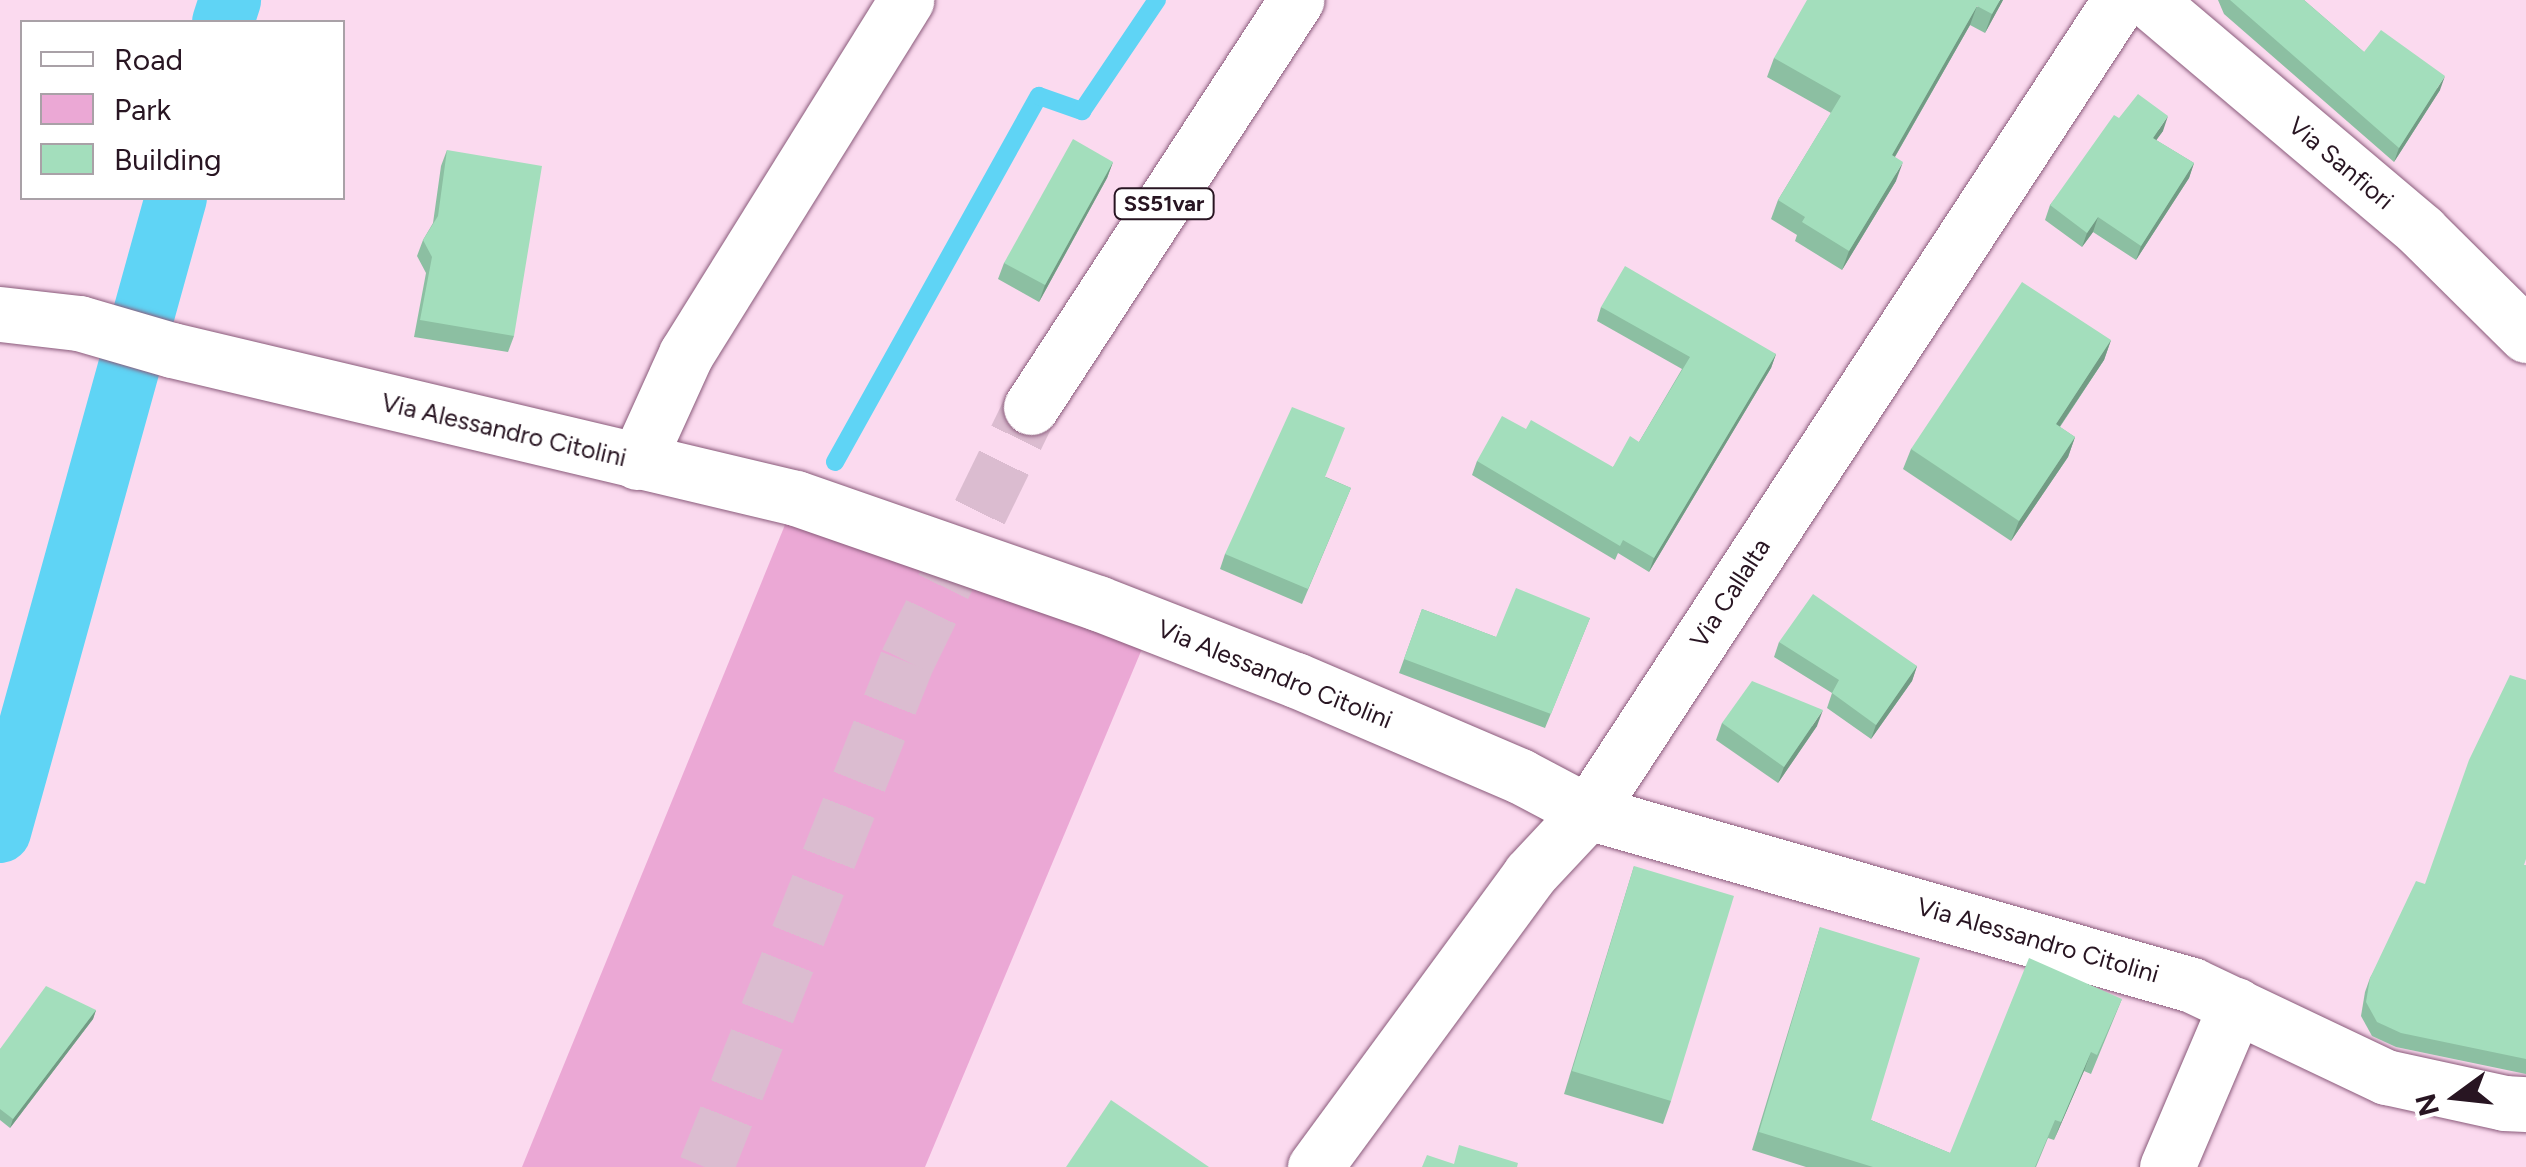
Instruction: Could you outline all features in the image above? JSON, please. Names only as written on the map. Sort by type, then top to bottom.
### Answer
[{"type":"street","points":[[637,462],[686,354],[906,0]]},
{"type":"street","name":"SS51var","points":[[1031,408],[1296,0]]},
{"type":"street","name":"Via Callalta","points":[[1315,1167],[1530,874],[1588,812],[2120,0]]},
{"type":"street","name":"Via Sanfiori","points":[[2148,0],[2421,231],[2517,306]]},
{"type":"street","name":"Via Alessandro Citolini","points":[[0,314],[79,324],[172,350],[796,498],[1098,602],[1520,776],[1588,812],[2175,980],[2386,1076],[2504,1103],[2526,1104]]},
{"type":"street","points":[[2167,1167],[2236,1005]]},
{"type":"green space","points":[[796,498],[1152,625],[925,1167],[522,1167]]},
{"type":"building","points":[[1807,0],[2000,0],[1992,14],[1977,6],[1892,155],[1903,162],[1849,251],[1802,222],[1805,217],[1778,200],[1841,96],[1774,58]]},
{"type":"building","points":[[2230,0],[2304,0],[2364,52],[2381,30],[2445,76],[2399,148]]},
{"type":"building","points":[[2138,94],[2168,116],[2153,138],[2194,163],[2141,246],[2098,217],[2087,233],[2050,205],[2114,115],[2119,118]]},
{"type":"building","points":[[1073,139],[1113,162],[1045,285],[1004,263]]},
{"type":"building","points":[[447,150],[542,166],[514,336],[420,320],[432,257],[423,240],[438,216]]},
{"type":"building","points":[[1625,266],[1776,354],[1654,558],[1623,540],[1620,546],[1477,461],[1502,416],[1526,429],[1531,420],[1613,467],[1630,436],[1639,442],[1690,357],[1601,307]]},
{"type":"building","points":[[2022,282],[2111,340],[2056,424],[2075,437],[2019,521],[1911,449]]},
{"type":"building","points":[[1292,407],[1345,428],[1325,477],[1351,488],[1308,589],[1225,554]]},
{"type":"building","points":[[1516,588],[1590,618],[1551,714],[1404,659],[1422,609],[1496,637]]},
{"type":"building","points":[[1813,594],[1917,666],[1876,725],[1832,693],[1839,680],[1779,642]]},
{"type":"building","points":[[2510,675],[2526,680],[2526,1059],[2401,1033],[2377,1022],[2366,1002],[2370,978],[2416,881],[2425,884],[2469,760]]},
{"type":"building","points":[[1752,681],[1823,710],[1784,767],[1722,723]]},
{"type":"building","points":[[1634,866],[1734,896],[1671,1101],[1572,1071]]},
{"type":"building","points":[[1820,927],[1920,958],[1871,1120],[1950,1153],[2029,958],[2122,999],[2097,1055],[2091,1052],[2061,1122],[2055,1120],[2035,1167],[1873,1167],[1759,1132]]},
{"type":"building","points":[[46,986],[96,1010],[13,1119],[0,1109],[0,1049]]},
{"type":"building","points":[[1111,1100],[1209,1167],[1066,1167]]},
{"type":"building","points":[[1459,1145],[1518,1163],[1517,1167],[1422,1167],[1427,1155],[1454,1164]]},
{"type":"waterway","points":[[224,20],[230,0]]},
{"type":"waterway","points":[[835,462],[1039,96],[1082,111],[1157,0]]},
{"type":"waterway","points":[[0,832],[175,200]]},
{"type":"tunnel","points":[[706,1167],[907,661],[1031,407]]}]
